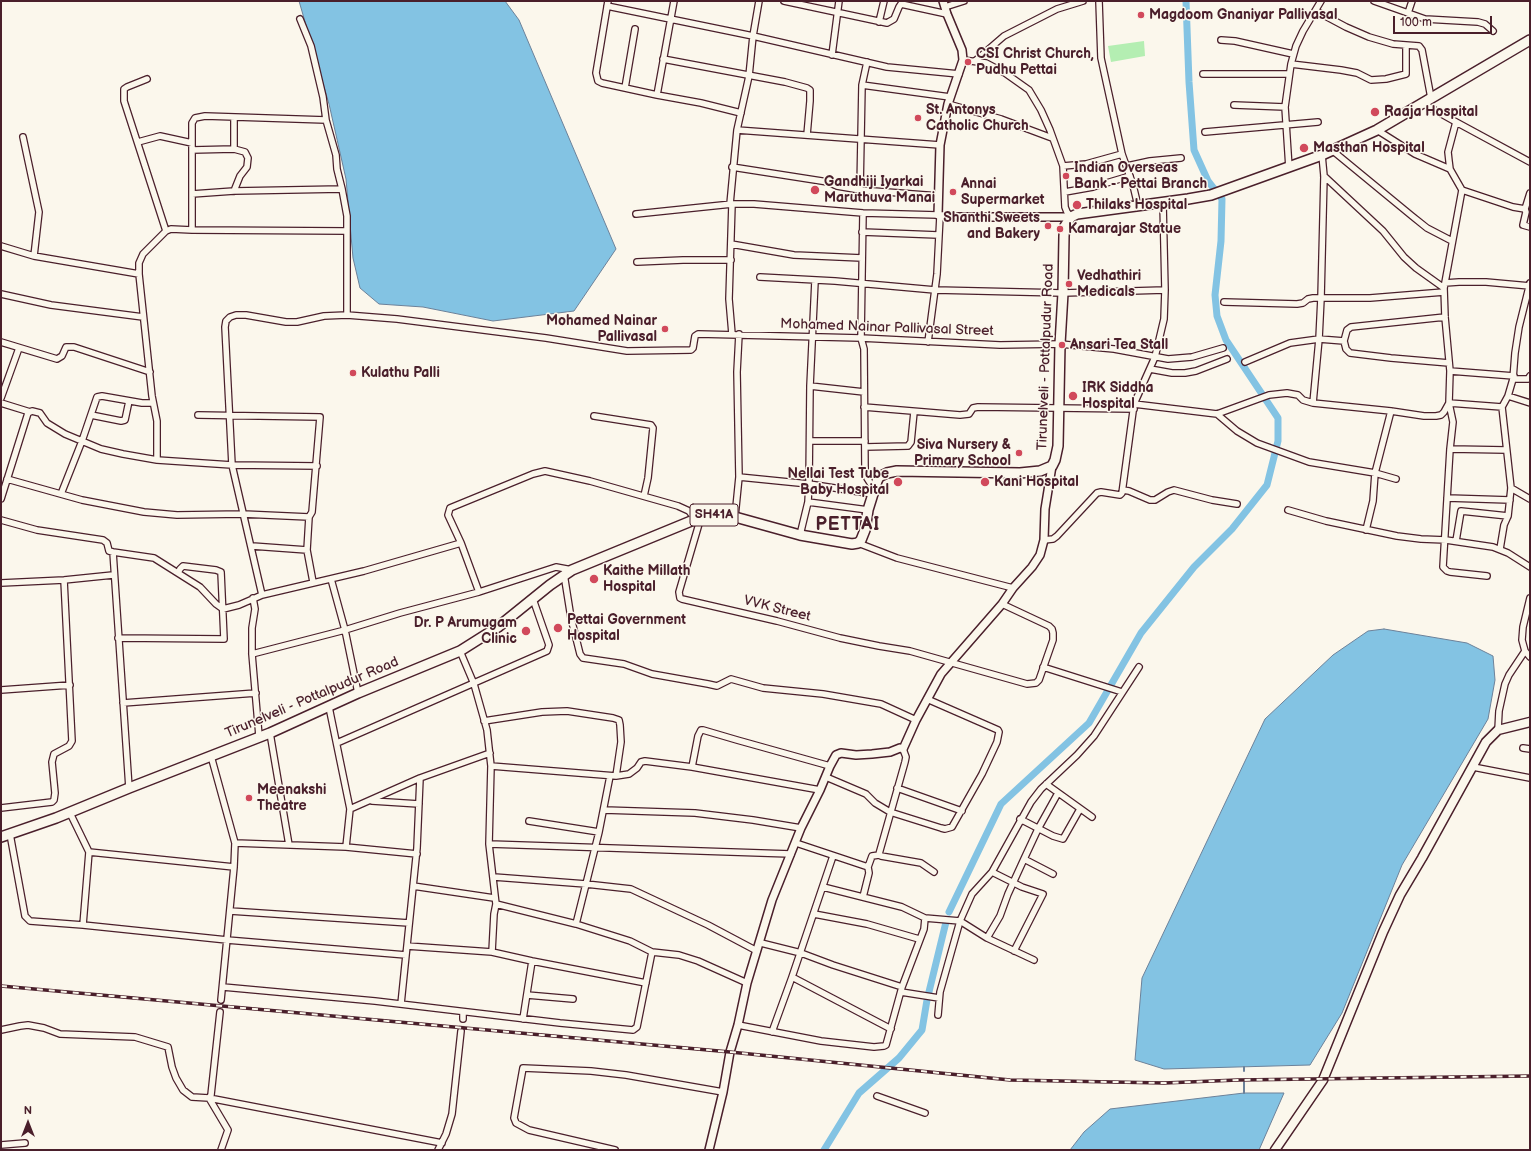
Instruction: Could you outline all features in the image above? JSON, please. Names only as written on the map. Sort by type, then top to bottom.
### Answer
[{"type":"main road","points":[[1070,218],[1077,214],[1163,203],[1211,194],[1289,168],[1333,151],[1377,130],[1530,40]]},
{"type":"main road","name":"Tirunelveli - Pottalpudur Road","points":[[5,836],[70,813],[259,736],[270,733],[358,693],[460,651],[498,627],[568,572],[698,518],[712,515],[735,517],[800,535],[852,544],[858,543],[861,540],[865,530],[868,510],[879,477],[887,473],[897,471],[1020,473],[1040,471],[1052,466],[1058,446],[1064,236],[1066,226],[1070,218]]},
{"type":"main road","points":[[1275,1150],[1323,1080],[1383,932],[1400,895],[1486,742],[1498,730],[1530,722]]},
{"type":"street","points":[[657,95],[674,1]]},
{"type":"street","points":[[732,334],[729,299],[732,167],[736,130],[749,76],[753,36],[759,1]]},
{"type":"street","points":[[784,1],[887,23],[892,22],[901,4],[945,7],[964,1]]},
{"type":"street","points":[[832,55],[836,13],[839,1]]},
{"type":"street","points":[[879,22],[884,1]]},
{"type":"street","points":[[975,61],[1004,36],[1057,9],[1083,1]]},
{"type":"street","points":[[1099,1],[1101,58],[1122,154],[1138,206]]},
{"type":"street","points":[[1289,168],[1285,107],[1291,64],[1293,54],[1303,31],[1321,1]]},
{"type":"street","points":[[1374,1],[1425,19],[1468,20],[1478,22],[1485,24],[1493,31]]},
{"type":"street","points":[[1408,13],[1412,1]]},
{"type":"street","points":[[740,113],[598,81],[596,78],[596,73],[608,4],[887,67],[959,74]]},
{"type":"street","points":[[928,342],[937,274],[940,145],[950,101],[963,60],[962,50],[945,7]]},
{"type":"street","points":[[1316,11],[1356,32],[1393,44],[1417,45],[1422,50],[1431,98]]},
{"type":"street","points":[[262,595],[252,546],[232,465],[225,327],[226,321],[230,316],[246,314],[286,322],[297,322],[324,316],[347,315],[347,216],[337,169],[336,155],[326,120],[323,97],[311,46],[300,19]]},
{"type":"street","points":[[625,88],[635,29]]},
{"type":"street","points":[[1221,40],[1235,41],[1293,54]]},
{"type":"street","points":[[1291,64],[1357,73],[1371,80],[1386,79],[1406,74],[1406,45]]},
{"type":"street","points":[[663,59],[791,84],[810,90],[807,135]]},
{"type":"street","points":[[963,60],[986,63],[1005,73],[1029,90],[1041,110],[1050,130],[1063,166],[1066,210],[1070,218]]},
{"type":"street","points":[[860,190],[862,85],[867,62]]},
{"type":"street","points":[[1203,74],[1290,74]]},
{"type":"street","points":[[146,79],[130,84],[124,89],[123,95],[166,231]]},
{"type":"street","points":[[862,85],[950,101],[1052,138]]},
{"type":"street","points":[[1422,103],[1530,162]]},
{"type":"street","points":[[1234,105],[1285,107]]},
{"type":"street","points":[[192,230],[192,123],[195,118],[199,116],[326,120]]},
{"type":"street","points":[[234,117],[234,149]]},
{"type":"street","points":[[1205,132],[1318,122]]},
{"type":"street","points":[[1456,122],[1448,152],[1450,169],[1462,190],[1445,288],[1445,317],[1450,370],[1449,403],[1453,422],[1447,498],[1446,540],[1443,564],[1447,571],[1487,576]]},
{"type":"street","points":[[736,130],[940,145]]},
{"type":"street","points":[[1377,130],[1415,154],[1450,169]]},
{"type":"street","points":[[138,142],[160,136],[192,143]]},
{"type":"street","points":[[23,137],[39,212],[34,256]]},
{"type":"street","points":[[192,150],[234,149],[245,152],[248,158],[247,167],[240,176],[234,191]]},
{"type":"street","points":[[1333,151],[1427,228],[1452,241]]},
{"type":"street","points":[[1063,166],[1086,164],[1122,154]]},
{"type":"street","points":[[1313,403],[1321,298],[1324,176],[1322,155]]},
{"type":"street","points":[[1126,166],[1150,161],[1181,158]]},
{"type":"street","points":[[732,167],[828,182],[837,186],[860,190],[939,196]]},
{"type":"street","points":[[1065,192],[1093,187],[1130,176]]},
{"type":"street","points":[[1324,176],[1384,231],[1412,265],[1445,288]]},
{"type":"street","points":[[192,194],[234,191],[342,189]]},
{"type":"street","points":[[1462,190],[1514,207],[1525,209]]},
{"type":"street","points":[[1530,193],[1525,209],[1526,212],[1523,225],[1530,227]]},
{"type":"street","points":[[1044,540],[1053,539],[1057,536],[1097,493],[1101,492],[1120,495],[1122,493],[1134,406],[1155,357],[1162,332],[1165,305],[1163,203]]},
{"type":"street","points":[[636,214],[731,204],[863,213],[1070,218]]},
{"type":"street","points":[[863,213],[861,338],[864,349],[866,474],[874,491]]},
{"type":"street","points":[[157,460],[157,421],[153,403],[143,317],[139,274],[140,258],[166,231],[171,229],[346,231]]},
{"type":"street","points":[[862,232],[938,235]]},
{"type":"street","points":[[731,244],[794,255],[862,258]]},
{"type":"street","points":[[1,246],[34,256],[139,274]]},
{"type":"street","points":[[637,262],[731,260]]},
{"type":"street","points":[[760,277],[935,290],[1063,293],[1165,290]]},
{"type":"street","points":[[800,535],[808,502],[810,386],[815,281]]},
{"type":"street","points":[[1224,302],[1297,304],[1313,298],[1370,298],[1445,288],[1459,282],[1530,285],[1519,327],[1515,353],[1514,378],[1508,396],[1502,407],[1511,488],[1508,516],[1504,525],[1500,549]]},
{"type":"street","points":[[1,294],[51,305],[143,317]]},
{"type":"street","name":"Mohamed Nainar Pallivasal Street","points":[[347,315],[397,319],[620,349],[649,351],[691,350],[694,348],[695,336],[698,334],[861,338],[1000,345],[1060,344],[1114,349],[1168,359],[1183,358],[1223,348]]},
{"type":"street","points":[[1445,317],[1350,327],[1347,330],[1344,341],[1346,349],[1350,353],[1449,363]]},
{"type":"street","points":[[735,517],[739,477],[737,372],[739,334]]},
{"type":"street","points":[[1245,362],[1283,345],[1319,339],[1344,341]]},
{"type":"street","points":[[1,342],[57,359],[62,356],[66,347],[74,347],[150,372]]},
{"type":"street","points":[[1,398],[19,348]]},
{"type":"street","points":[[1150,369],[1172,373],[1185,373],[1227,359]]},
{"type":"street","points":[[1450,370],[1514,378],[1528,378],[1530,376]]},
{"type":"street","points":[[810,386],[864,392]]},
{"type":"street","points":[[864,407],[960,415],[969,414],[973,408],[978,407],[1058,408],[1134,406],[1217,414],[1254,400],[1279,393],[1295,394],[1303,400],[1313,403],[1424,416],[1436,416],[1441,415],[1449,403]]},
{"type":"street","points":[[61,494],[82,441],[97,397],[102,396],[129,401],[153,403]]},
{"type":"street","points":[[1508,396],[1530,403]]},
{"type":"street","points":[[91,414],[121,421],[125,420],[129,401]]},
{"type":"street","points":[[1,403],[30,412],[36,411],[43,415],[47,423],[65,434],[108,451],[157,460],[232,465],[317,466]]},
{"type":"street","points":[[1449,403],[1502,407]]},
{"type":"street","points":[[1366,530],[1373,501],[1375,473],[1391,411]]},
{"type":"street","points":[[1,499],[30,412]]},
{"type":"street","points":[[810,440],[908,446],[911,442],[914,412]]},
{"type":"street","points":[[198,415],[230,414],[320,417],[317,466],[312,512],[309,517],[307,550],[313,582]]},
{"type":"street","points":[[1217,414],[1244,436],[1268,447],[1315,463],[1375,473],[1396,479]]},
{"type":"street","points":[[594,416],[651,425],[653,428],[648,478],[644,496]]},
{"type":"street","points":[[1450,449],[1506,450]]},
{"type":"street","points":[[879,855],[879,849],[906,757],[903,749],[927,699],[941,674],[1002,604],[1040,555],[1044,540],[1046,509],[1052,466]]},
{"type":"street","points":[[479,592],[461,543],[448,515],[450,508],[541,472],[551,472],[644,496],[685,509],[698,518]]},
{"type":"street","points":[[739,477],[874,491]]},
{"type":"street","points":[[7,479],[82,500],[144,512],[196,515],[243,514],[309,517]]},
{"type":"street","points":[[1511,488],[1530,499]]},
{"type":"street","points":[[1123,490],[1150,500],[1155,500],[1174,490],[1212,500],[1237,504]]},
{"type":"street","points":[[1447,498],[1510,500]]},
{"type":"street","points":[[808,502],[868,510]]},
{"type":"street","points":[[1288,510],[1326,521],[1366,530],[1421,539],[1456,541],[1493,547],[1500,549],[1530,567]]},
{"type":"street","points":[[1456,541],[1461,511],[1508,516]]},
{"type":"street","name":"VVK Street","points":[[698,518],[697,533],[679,592],[682,600],[763,617],[840,638],[910,651],[951,662]]},
{"type":"street","points":[[1,520],[36,530],[103,540],[107,543],[109,550],[113,552],[154,558],[200,587],[216,604],[223,609],[239,605],[262,595],[364,571],[461,543]]},
{"type":"street","points":[[858,543],[897,558],[1013,588]]},
{"type":"street","points":[[252,546],[307,550]]},
{"type":"street","points":[[113,552],[113,575],[129,788]]},
{"type":"street","points":[[118,638],[224,639],[221,572],[183,566],[178,573]]},
{"type":"street","points":[[252,654],[345,630],[400,613],[479,592],[556,567],[568,572],[574,631],[583,658],[624,664],[652,674],[717,686],[731,679],[763,688],[823,694],[881,704],[916,720]]},
{"type":"street","points":[[1,584],[113,575]]},
{"type":"street","points":[[330,579],[345,630],[358,693]]},
{"type":"street","points":[[1,808],[48,803],[54,800],[55,788],[52,758],[56,752],[69,746],[73,738],[64,580]]},
{"type":"street","points":[[253,598],[255,609],[252,628],[252,654],[259,736]]},
{"type":"street","points":[[1530,598],[1522,634],[1522,646],[1530,657]]},
{"type":"street","points":[[337,743],[543,654],[549,649],[548,640],[534,599]]},
{"type":"street","points":[[951,662],[1020,683],[1032,685],[1036,684],[1039,680],[1053,640],[1052,629],[1049,626],[1002,604]]},
{"type":"street","points":[[460,651],[474,684],[487,730],[490,753],[489,844],[494,877],[494,898],[496,904],[492,952]]},
{"type":"street","points":[[1498,730],[1504,684],[1508,675],[1525,651]]},
{"type":"street","points":[[1043,667],[1095,682],[1122,692]]},
{"type":"street","points":[[938,1015],[936,998],[960,921],[972,894],[992,872],[1020,819],[1031,802],[1046,784],[1077,755],[1094,736],[1139,667]]},
{"type":"street","points":[[1,690],[70,685]]},
{"type":"street","points":[[123,703],[256,694]]},
{"type":"street","points":[[826,777],[866,794],[875,803],[890,812],[945,829],[952,827],[982,774],[997,742],[999,732],[990,726],[927,699]]},
{"type":"street","points":[[329,707],[350,809],[346,847]]},
{"type":"street","points":[[484,721],[542,712],[567,711],[619,720],[621,742],[576,924]]},
{"type":"street","points":[[692,767],[698,736],[701,730],[830,766]]},
{"type":"street","points":[[270,733],[289,845]]},
{"type":"street","points":[[709,1150],[723,1092],[730,1052],[738,1025],[747,983],[772,900],[801,828],[830,766],[836,755],[841,753],[856,755],[872,754],[890,752],[900,748],[903,749]]},
{"type":"street","points":[[1523,748],[1530,750]]},
{"type":"street","points":[[350,809],[420,778],[490,753]]},
{"type":"street","points":[[211,756],[235,843],[221,1000]]},
{"type":"street","points":[[490,766],[613,776],[629,774],[644,760],[820,790]]},
{"type":"street","points":[[1473,767],[1530,778]]},
{"type":"street","points":[[401,1004],[417,854],[420,778]]},
{"type":"street","points":[[1046,784],[1092,817]]},
{"type":"street","points":[[897,788],[962,811]]},
{"type":"street","points":[[987,938],[1000,916],[1012,883],[1038,829],[1058,793]]},
{"type":"street","points":[[371,800],[419,804]]},
{"type":"street","points":[[1020,819],[1056,838],[1063,839],[1080,809]]},
{"type":"street","points":[[604,810],[695,813],[801,828]]},
{"type":"street","points":[[70,813],[89,852],[83,924]]},
{"type":"street","points":[[529,821],[599,832]]},
{"type":"street","points":[[5,836],[26,919],[34,922],[83,924],[227,940],[406,955]]},
{"type":"street","points":[[796,842],[868,867]]},
{"type":"street","points":[[235,843],[346,847],[417,854]]},
{"type":"street","points":[[489,844],[791,854]]},
{"type":"street","points":[[89,852],[234,867]]},
{"type":"street","points":[[862,897],[869,873],[868,867],[872,856],[879,855],[921,863],[934,872]]},
{"type":"street","points":[[772,1032],[801,953],[833,856]]},
{"type":"street","points":[[1024,859],[1053,874]]},
{"type":"street","points":[[992,872],[1012,883],[1042,894],[1014,950]]},
{"type":"street","points":[[494,877],[631,889],[648,898],[665,904],[757,950]]},
{"type":"street","points":[[413,886],[494,898]]},
{"type":"street","points":[[823,886],[902,907],[925,918],[960,921],[987,938],[1034,960]]},
{"type":"street","points":[[496,904],[576,924],[630,941],[652,952],[679,955],[698,961],[747,983]]},
{"type":"street","points":[[230,911],[409,923]]},
{"type":"street","points":[[814,914],[867,924],[919,939]]},
{"type":"street","points":[[738,1025],[822,1041],[880,1047],[886,1045],[902,990],[919,939],[924,929],[925,918]]},
{"type":"street","points":[[760,943],[801,953],[902,990],[921,996],[936,998]]},
{"type":"street","points":[[407,946],[492,952],[646,983]]},
{"type":"street","points":[[223,987],[401,1004],[523,1019],[636,1029],[652,952]]},
{"type":"street","points":[[523,1019],[532,961]]},
{"type":"street","points":[[792,977],[891,1029]]},
{"type":"street","points":[[527,995],[573,999]]},
{"type":"street","points":[[209,1098],[211,1095],[220,1012]]},
{"type":"street","points":[[463,1020],[464,1012]]},
{"type":"street","points":[[1,1030],[20,1026],[33,1026],[44,1028],[60,1034],[136,1037],[168,1047],[176,1078],[183,1090],[192,1097],[209,1098],[442,1143]]},
{"type":"street","points":[[438,1150],[446,1134],[452,1114],[462,1031]]},
{"type":"street","points":[[615,1150],[529,1130],[516,1123],[514,1118],[523,1068],[626,1075],[723,1092]]},
{"type":"street","points":[[877,1096],[925,1113]]},
{"type":"street","points":[[209,1098],[228,1130],[221,1150]]},
{"type":"street","points":[[1,1145],[25,1143]]},
{"type":"green space","points":[[1144,41],[1145,56],[1111,62],[1108,46]]},
{"type":"water","points":[[299,1],[505,1],[519,20],[616,249],[574,311],[493,321],[423,307],[379,304],[360,288],[353,258],[346,179],[329,104]]},
{"type":"water","points":[[1384,629],[1467,643],[1493,656],[1495,680],[1488,719],[1402,865],[1342,1013],[1310,1065],[1164,1069],[1135,1060],[1142,978],[1265,719],[1333,655],[1368,631]]},
{"type":"water","points":[[1244,1093],[1284,1093],[1259,1150],[1070,1150],[1084,1132],[1110,1109]]},
{"type":"waterway","points":[[949,912],[1001,804],[1089,723],[1141,633],[1194,567],[1232,529],[1267,485],[1278,441],[1278,418],[1226,340],[1217,316],[1215,295],[1221,241],[1222,199],[1208,181],[1194,150],[1189,82],[1186,1]]},
{"type":"waterway","points":[[824,1150],[859,1093],[899,1058],[922,1030],[927,1000],[946,922]]},
{"type":"waterway","points":[[1244,1082],[1244,1093]]},
{"type":"tunnel","points":[[220,1012],[221,1000]]},
{"type":"tunnel","points":[[461,1031],[463,1019]]},
{"type":"railway","points":[[1,986],[730,1052],[1010,1080],[1164,1083],[1238,1080],[1530,1076]]},
{"type":"place","name":"Magdoom Gnaniyar Pallivasal","points":[[1141,15]]},
{"type":"place","name":"CSI Christ Church, Pudhu Pettai","points":[[968,62]]},
{"type":"place","name":"Raaja Hospital","points":[[1375,112]]},
{"type":"place","name":"St. Antonys Catholic Church","points":[[918,118]]},
{"type":"place","name":"Masthan Hospital","points":[[1304,148]]},
{"type":"place","name":"Indian Overseas Bank - Pettai Branch","points":[[1066,176]]},
{"type":"place","name":"Gandhiji Iyarkai Maruthuva Manai","points":[[815,190]]},
{"type":"place","name":"Annai Supermarket","points":[[953,192]]},
{"type":"place","name":"Thilaks Hospital","points":[[1077,205]]},
{"type":"place","name":"Shanthi Sweets and Bakery","points":[[1048,226]]},
{"type":"place","name":"Kamarajar Statue","points":[[1060,229]]},
{"type":"place","name":"Vedhathiri Medicals","points":[[1069,284]]},
{"type":"place","name":"Mohamed Nainar Pallivasal","points":[[665,329]]},
{"type":"place","name":"Ansari Tea Stall","points":[[1062,345]]},
{"type":"place","name":"Kulathu Palli","points":[[353,373]]},
{"type":"place","name":"IRK Siddha Hospital","points":[[1073,396]]},
{"type":"place","name":"Siva Nursery & Primary School","points":[[1019,453]]},
{"type":"place","name":"Nellai Test Tube Baby Hospital","points":[[898,482]]},
{"type":"place","name":"Kani Hospital","points":[[985,482]]},
{"type":"place","name":"Kaithe Millath Hospital","points":[[594,579]]},
{"type":"place","name":"Pettai Government Hospital","points":[[558,628]]},
{"type":"place","name":"Dr. P Arumugam Clinic","points":[[526,631]]},
{"type":"place","name":"Meenakshi Theatre","points":[[249,798]]},
{"type":"district","name":"PETTAI","points":[[848,525]]}]
